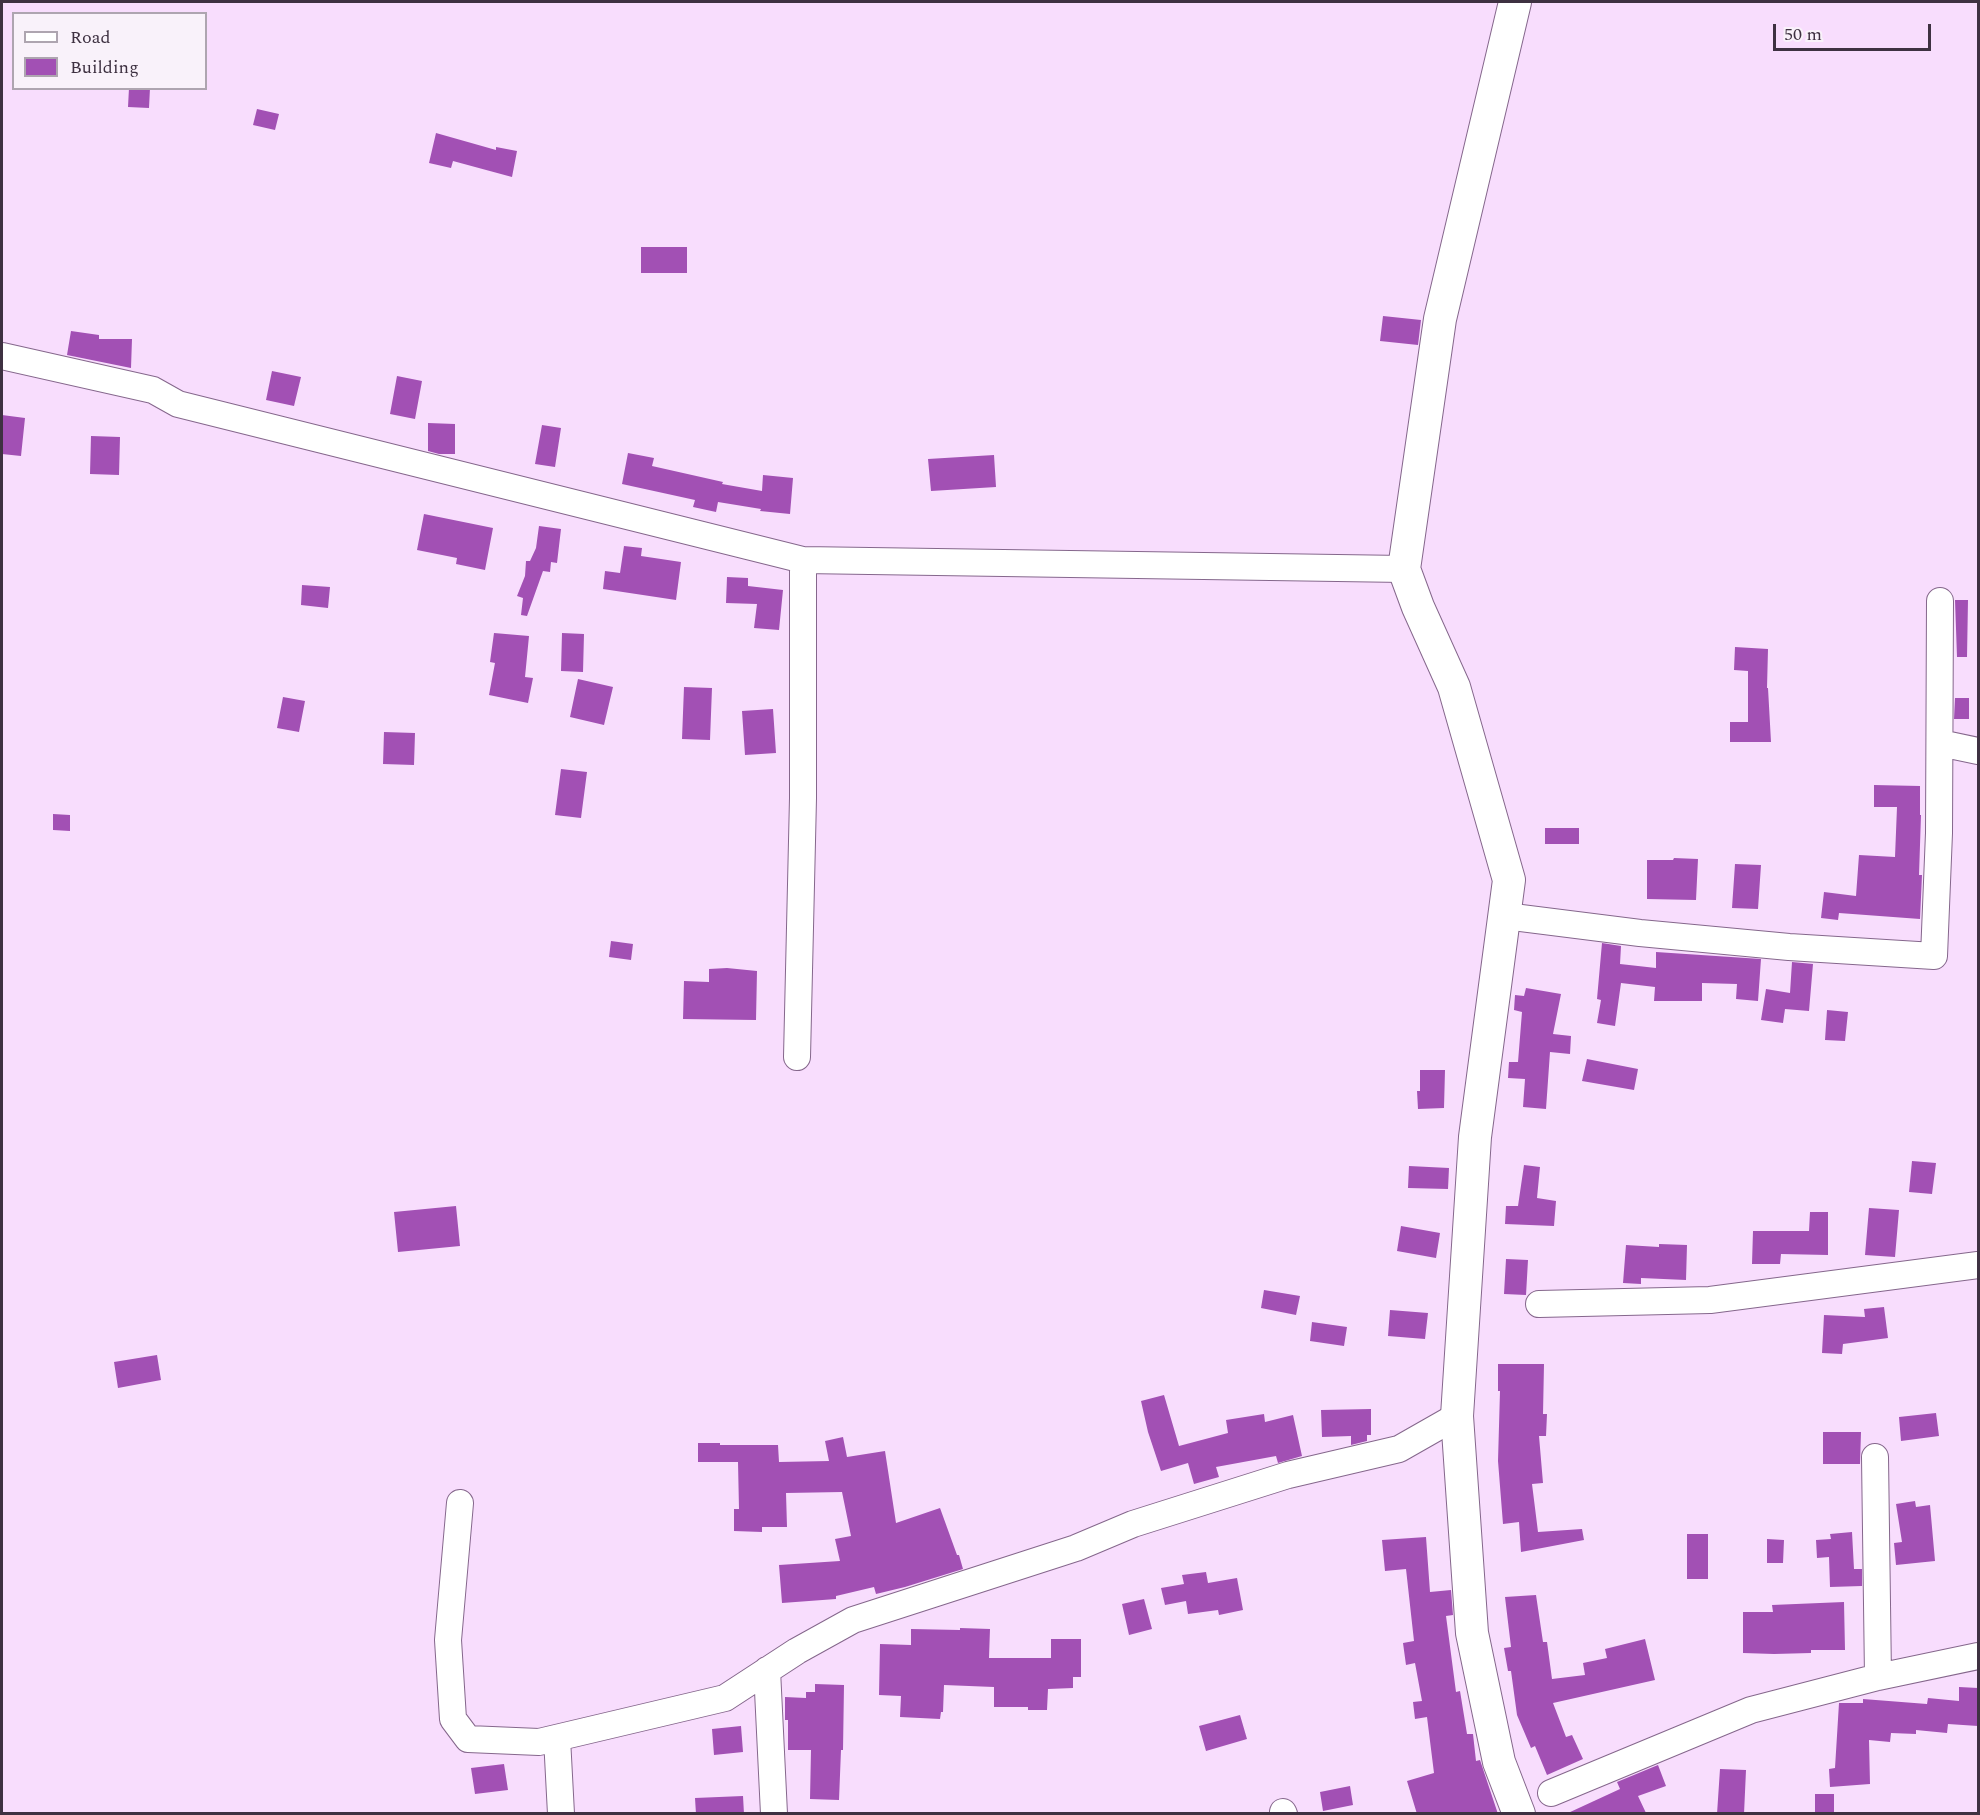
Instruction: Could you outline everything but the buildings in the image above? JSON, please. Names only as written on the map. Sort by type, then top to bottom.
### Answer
[{"type":"street","points":[[1515,2],[1440,319],[1404,569],[1457,698],[1509,880],[1475,1137],[1457,1416],[1472,1634],[1499,1762],[1519,1814]]},
{"type":"street","points":[[2,356],[153,390],[178,404],[803,560],[1404,569]]},
{"type":"street","points":[[797,1057],[803,798],[803,560]]},
{"type":"street","points":[[1504,916],[1640,933],[1766,945],[1934,956],[1939,833],[1940,601]]},
{"type":"street","points":[[1940,743],[1978,751]]},
{"type":"street","points":[[1539,1304],[1710,1300],[1978,1265]]},
{"type":"street","points":[[460,1503],[448,1640],[453,1719],[468,1739],[539,1742],[725,1698],[797,1651],[853,1620],[1076,1548],[1133,1524],[1277,1478],[1399,1449],[1457,1416]]},
{"type":"street","points":[[1875,1457],[1878,1677]]},
{"type":"street","points":[[1551,1793],[1751,1710],[1878,1677],[1978,1656]]},
{"type":"street","points":[[767,1670],[774,1814]]},
{"type":"street","points":[[557,1738],[561,1814]]}]
